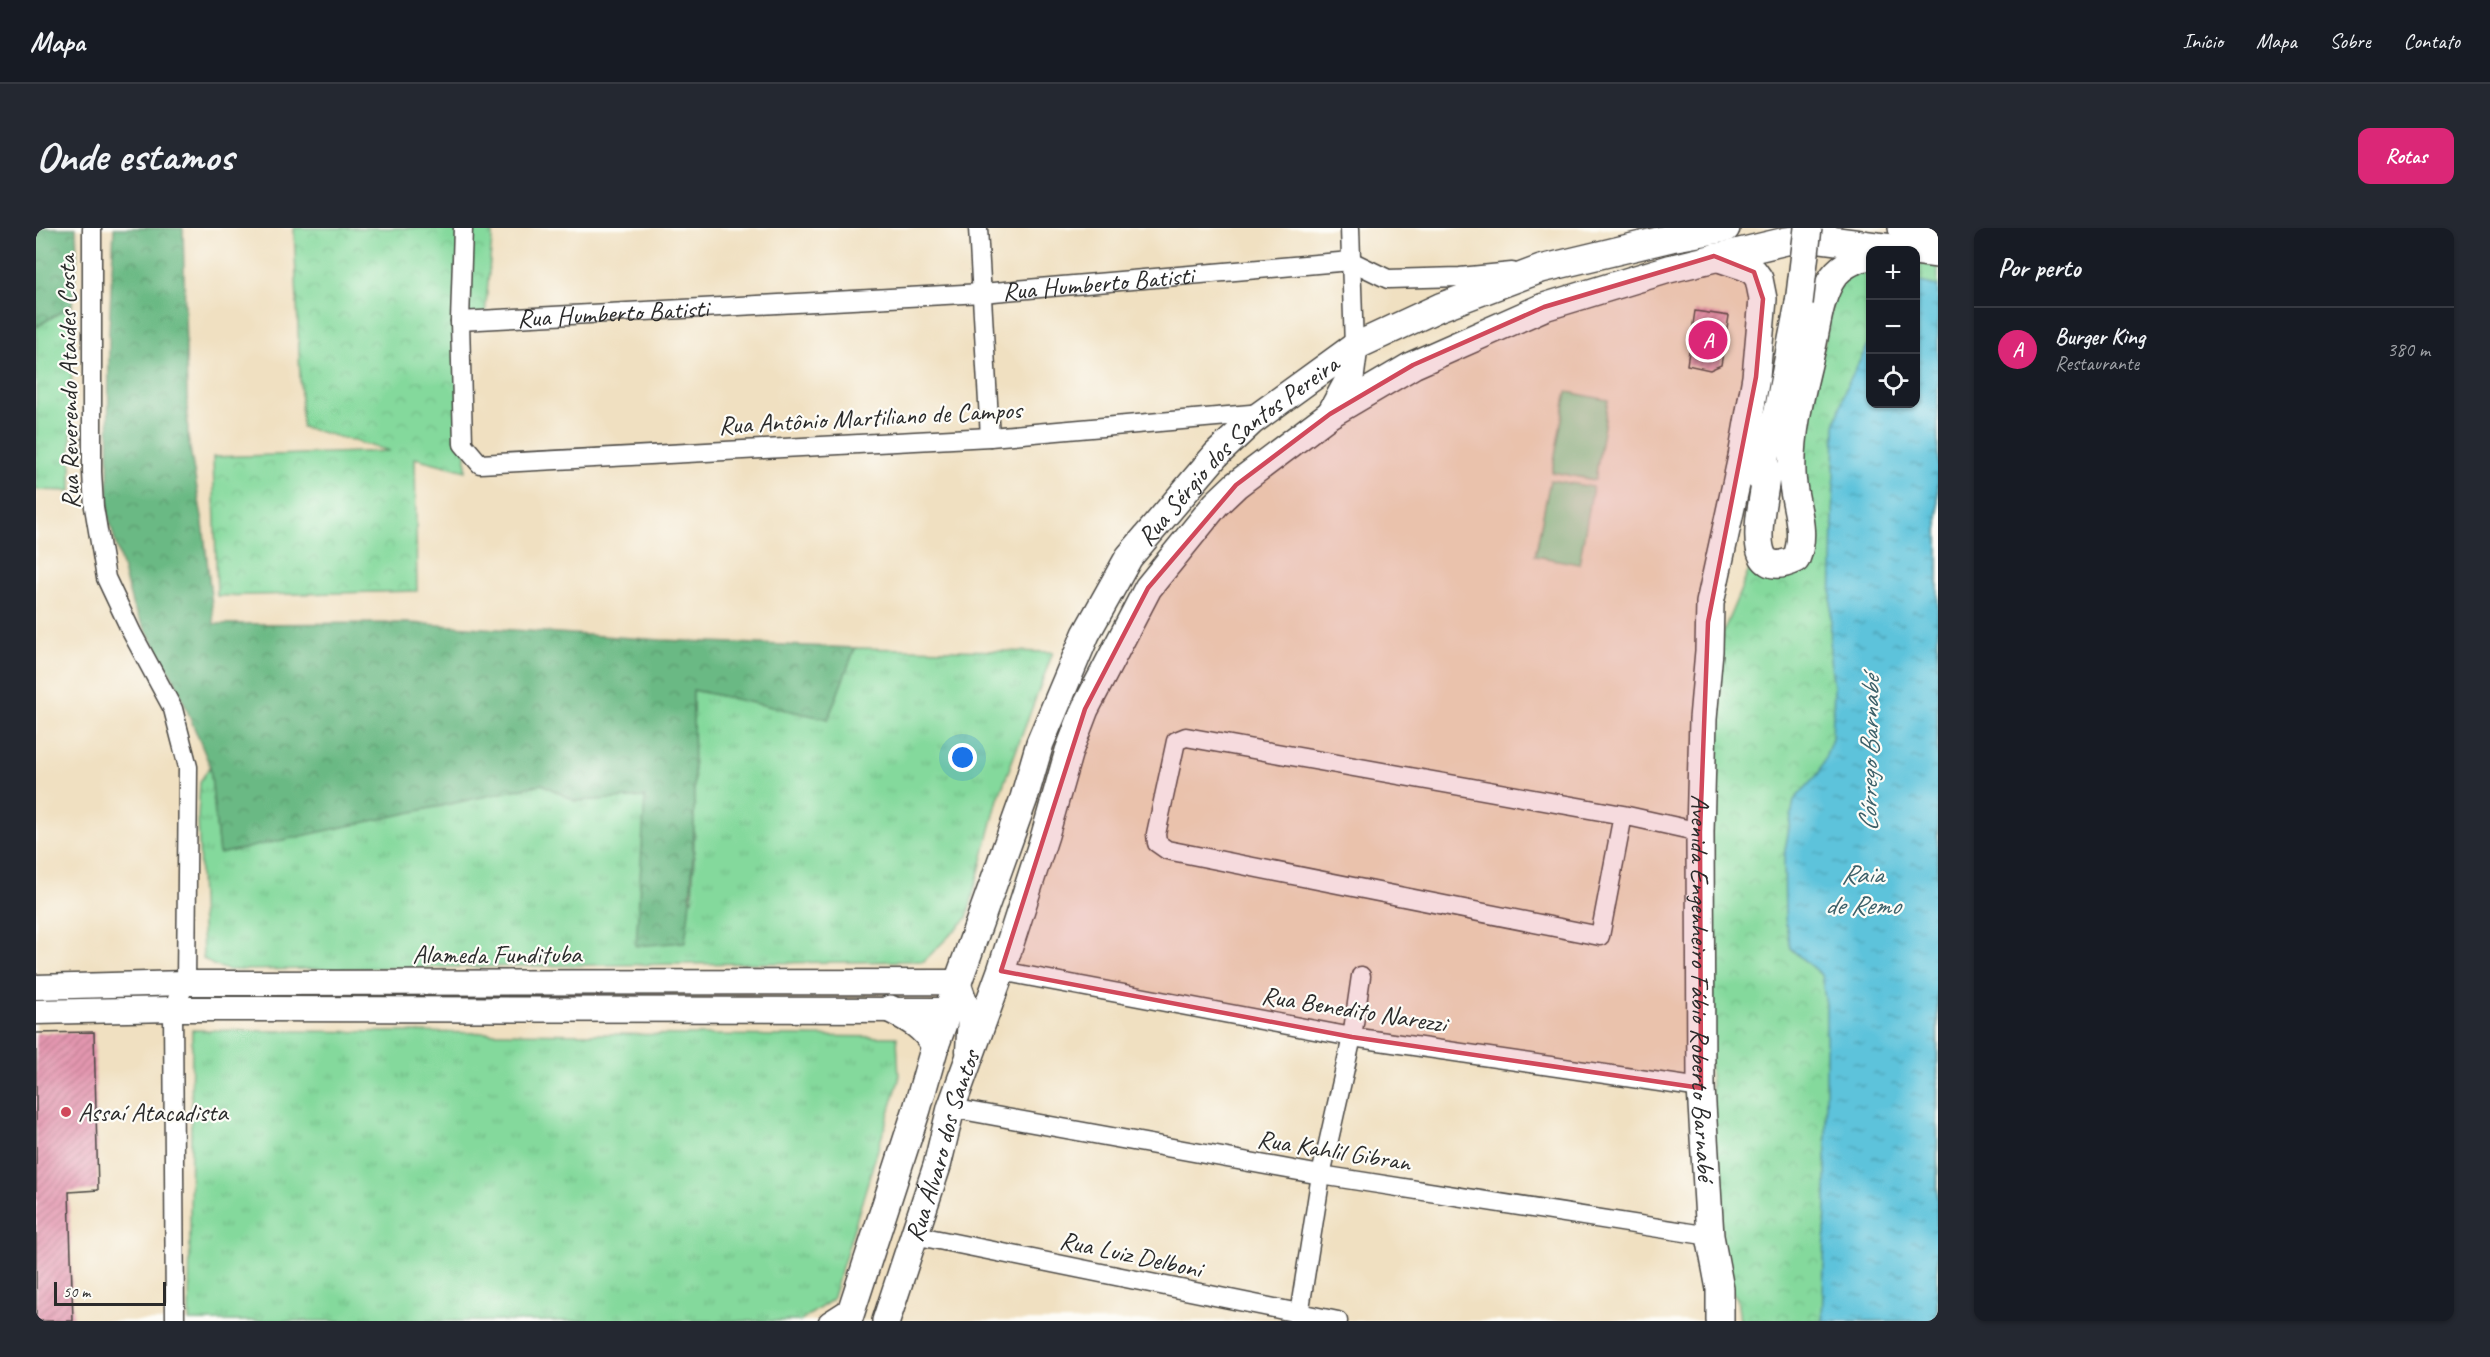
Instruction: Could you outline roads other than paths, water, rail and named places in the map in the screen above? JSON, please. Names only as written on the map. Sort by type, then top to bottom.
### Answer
[{"type":"main road","points":[[1541,269],[1671,238],[1726,228]]},
{"type":"main road","points":[[1709,651],[1779,407],[1799,303],[1808,228]]},
{"type":"main road","points":[[1902,228],[1938,233]]},
{"type":"main road","name":"Rua Álvaro dos Santos","points":[[885,1321],[937,1166],[951,1108],[1004,962],[1069,751],[1085,709],[1134,612],[1168,561],[1216,504],[1236,485],[1330,414],[1413,365],[1513,320],[1618,283],[1714,256],[1785,241],[1814,238],[1938,254]]},
{"type":"main road","points":[[1709,651],[1710,603],[1742,457],[1756,378],[1763,299],[1759,279],[1754,272],[1714,256]]},
{"type":"main road","points":[[1764,459],[1766,475],[1758,526],[1758,541],[1761,552],[1767,560],[1776,564],[1786,563],[1796,559],[1802,537],[1792,475],[1792,442],[1824,295],[1837,271],[1854,260],[1866,257]]},
{"type":"main road","points":[[1920,258],[1938,259]]},
{"type":"main road","name":"Rua Sérgio dos Santos Pereira","points":[[851,1313],[935,1046],[958,997],[970,951],[1024,798],[1040,743],[1086,634],[1129,557],[1216,455],[1263,413],[1354,347],[1440,307],[1541,269]]},
{"type":"main road","points":[[1330,414],[1350,378],[1354,347]]},
{"type":"main road","name":"Avenida Engenheiro Fábio Roberto Barnabé","points":[[1709,651],[1703,719],[1700,832],[1701,1088],[1710,1236],[1720,1289],[1720,1321]]},
{"type":"main road","points":[[1040,743],[1069,751]]},
{"type":"main road","points":[[875,982],[933,974],[954,964],[970,951]]},
{"type":"main road","points":[[36,1012],[173,1009],[890,1009],[958,997],[1004,962]]},
{"type":"main road","name":"Alameda Fundituba","points":[[36,987],[186,983],[875,982],[958,997]]},
{"type":"main road","points":[[958,997],[970,1016],[968,1061]]},
{"type":"main road","points":[[890,1009],[914,1021],[931,1037],[935,1046]]},
{"type":"street","name":"Rua Reverendo Ataídes Costa","points":[[92,228],[94,507],[106,578],[132,633],[173,709],[188,767],[186,983]]},
{"type":"street","points":[[460,321],[463,228]]},
{"type":"street","points":[[978,228],[990,437]]},
{"type":"street","points":[[1350,228],[1354,347]]},
{"type":"street","points":[[1351,261],[1388,279],[1460,277],[1541,269]]},
{"type":"street","name":"Rua Humberto Batisti","points":[[460,321],[981,293],[1351,261]]},
{"type":"street","name":"Rua Antônio Martiliano de Campos","points":[[460,321],[463,444],[469,454],[480,464],[990,437],[1263,413]]},
{"type":"street","points":[[1623,815],[1600,936],[1167,850],[1157,843],[1156,834],[1176,741],[1186,737],[1623,815],[1700,832]]},
{"type":"street","name":"Rua Benedito Narezzi","points":[[1004,962],[1352,1037],[1701,1088]]},
{"type":"street","points":[[1299,1318],[1321,1175],[1352,1037],[1361,976]]},
{"type":"street","points":[[175,1321],[173,1009],[186,983]]},
{"type":"street","name":"Rua Kahlil Gibran","points":[[951,1108],[1321,1175],[1710,1236]]},
{"type":"street","name":"Rua Luiz Delboni","points":[[914,1235],[1299,1318],[1338,1321]]},
{"type":"street","points":[[828,1321],[851,1313]]},
{"type":"water","name":"Raia de Remo","points":[[1920,282],[1938,286],[1937,1321],[1822,1321],[1826,1204],[1826,1004],[1821,975],[1790,948],[1785,918],[1784,856],[1794,800],[1819,773],[1832,739],[1834,687],[1830,659],[1835,425],[1846,387],[1866,349],[1866,408],[1920,408]]},
{"type":"place","name":"Burger King","points":[[1708,340]]},
{"type":"place","name":"Assaí Atacadista","points":[[66,1112]]},
{"type":"water label","name":"Córrego Barnabé","points":[[1869,754]]}]
